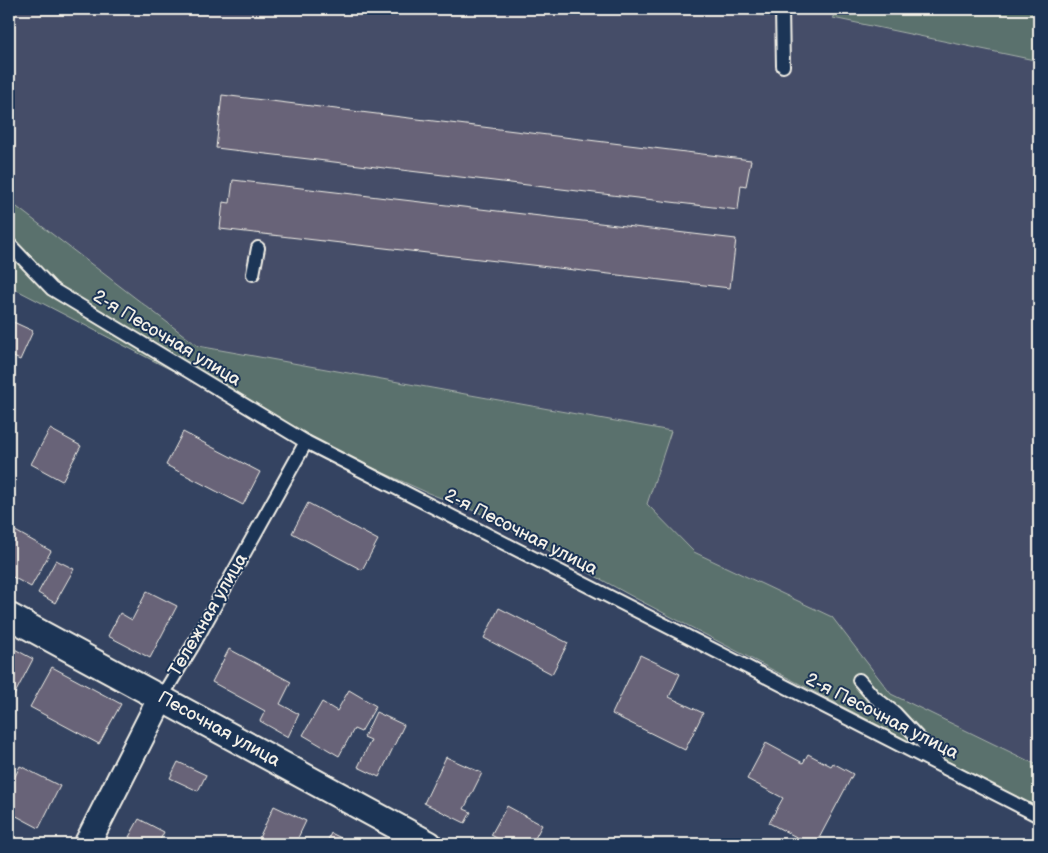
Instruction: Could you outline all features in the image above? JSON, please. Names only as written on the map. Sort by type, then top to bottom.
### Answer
[{"type":"street","name":"Песочная улица","points":[[9,616],[428,844]]},
{"type":"street","name":"Тележная улица","points":[[87,844],[161,698]]},
{"type":"lane","points":[[782,9],[783,66]]},
{"type":"lane","name":"2-я Песочная улица","points":[[9,244],[52,289],[306,442],[1039,816]]},
{"type":"lane","points":[[253,274],[258,248]]},
{"type":"lane","name":"Тележная улица","points":[[161,698],[192,647],[306,442]]},
{"type":"lane","points":[[859,680],[873,696],[895,713],[923,743],[938,764]]},
{"type":"shaded area","points":[[9,9],[703,9],[789,18],[792,9],[834,9],[833,18],[1039,61],[1039,766],[891,694],[832,617],[694,552],[647,504],[671,431],[198,346],[9,201]]},
{"type":"green space","points":[[703,9],[792,9],[789,18]]},
{"type":"green space","points":[[834,9],[1039,9],[1039,61],[833,18]]},
{"type":"green space","points":[[9,201],[198,346],[671,431],[647,504],[694,552],[832,617],[891,694],[1039,766],[1039,809],[635,598],[482,514],[428,493],[353,459],[183,376],[9,286]]},
{"type":"building","points":[[222,95],[751,160],[746,186],[741,185],[738,210],[216,148]]},
{"type":"building","points":[[233,180],[736,239],[730,288],[220,229],[223,202],[230,203]]},
{"type":"building","points":[[9,320],[33,331],[20,360],[9,355]]},
{"type":"building","points":[[50,429],[81,446],[62,481],[31,464]]},
{"type":"building","points":[[183,432],[260,472],[243,505],[166,465]]},
{"type":"building","points":[[308,503],[378,540],[362,570],[292,533]]},
{"type":"building","points":[[10,528],[51,551],[31,587],[9,575]]},
{"type":"building","points":[[56,560],[74,569],[55,603],[38,593]]},
{"type":"building","points":[[147,591],[177,606],[150,658],[108,636],[120,613],[132,620]]},
{"type":"building","points":[[499,608],[568,643],[552,674],[484,638]]},
{"type":"building","points":[[9,646],[33,659],[9,705]]},
{"type":"building","points":[[229,649],[291,682],[280,704],[299,714],[288,737],[260,721],[265,711],[212,682]]},
{"type":"building","points":[[640,655],[680,674],[669,697],[703,713],[685,750],[612,714]]},
{"type":"building","points":[[52,667],[121,704],[99,744],[30,707]]},
{"type":"building","points":[[349,690],[376,706],[361,732],[354,729],[339,756],[303,735],[322,702],[337,711]]},
{"type":"building","points":[[376,712],[404,725],[379,777],[358,767],[371,740],[364,737]]},
{"type":"building","points":[[766,743],[803,763],[808,754],[831,766],[833,763],[853,774],[816,844],[810,844],[769,823],[783,798],[747,779]]},
{"type":"building","points":[[446,757],[482,773],[464,809],[471,812],[465,823],[424,803]]},
{"type":"building","points":[[178,762],[206,775],[198,791],[170,778]]},
{"type":"building","points":[[20,766],[60,786],[39,828],[9,812],[9,789]]},
{"type":"building","points":[[274,806],[306,821],[295,844],[266,844],[258,840]]},
{"type":"building","points":[[507,806],[542,825],[532,844],[508,844],[491,835]]},
{"type":"building","points":[[139,819],[164,832],[158,844],[142,844],[129,837]]},
{"type":"building","points":[[331,833],[353,844],[326,844]]}]
